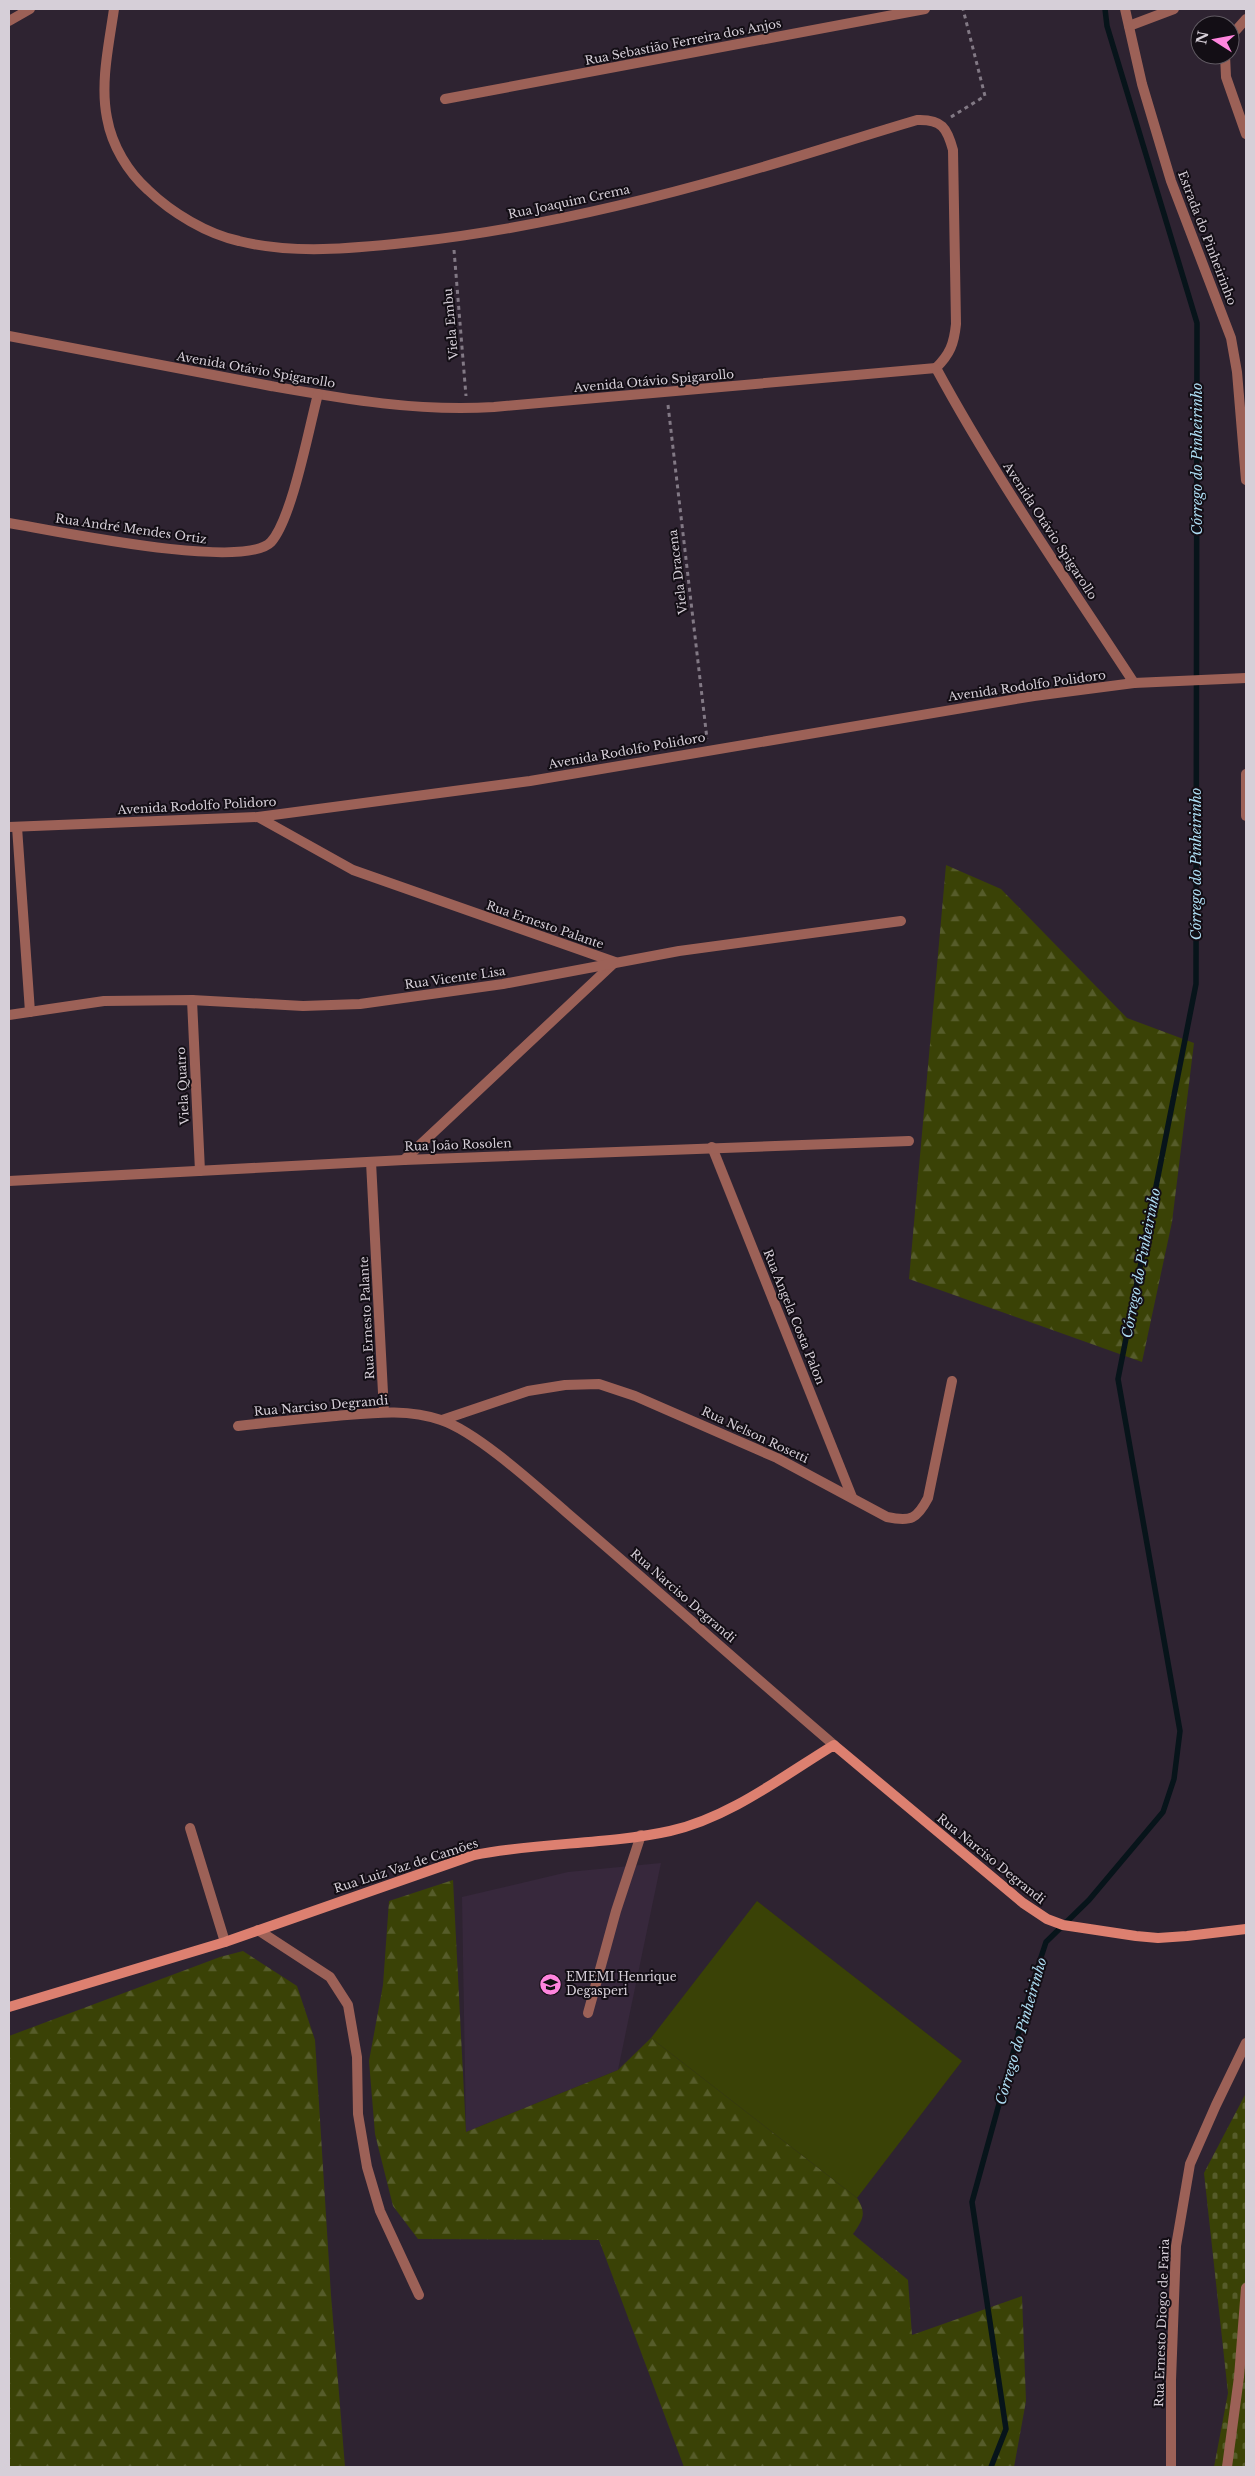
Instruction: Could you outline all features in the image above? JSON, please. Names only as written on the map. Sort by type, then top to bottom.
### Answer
[{"type":"main road","name":"Rua Luiz Vaz de Camões","points":[[9,2007],[225,1942],[474,1855],[508,1848],[670,1831],[698,1822],[724,1810],[834,1745]]},
{"type":"main road","name":"Rua Narciso Degrandi","points":[[834,1745],[1023,1903],[1046,1919],[1067,1926],[1158,1938],[1246,1929]]},
{"type":"street","points":[[9,21],[30,9]]},
{"type":"street","name":"Rua Joaquim Crema","points":[[114,9],[107,53],[107,118],[114,141],[133,176],[163,204],[202,227],[237,241],[276,248],[356,248],[453,237],[604,209],[736,175],[917,120],[940,123]]},
{"type":"street","name":"Rua Sebastião Ferreira dos Anjos","points":[[446,99],[925,9]]},
{"type":"street","name":"Estrada do Pinheirinho","points":[[1125,9],[1142,84],[1170,181],[1232,338],[1246,461],[1246,480]]},
{"type":"street","points":[[1129,26],[1174,9]]},
{"type":"street","points":[[1225,65],[1226,76],[1246,134]]},
{"type":"street","points":[[936,368],[950,354],[955,342],[956,324],[953,150],[948,133],[940,123]]},
{"type":"street","name":"Avenida Otávio Spigarollo","points":[[9,336],[318,394],[394,406],[467,409],[936,368],[960,414],[1134,683]]},
{"type":"street","name":"Rua André Mendes Ortiz","points":[[9,523],[199,553],[233,554],[260,549],[270,544],[286,516],[318,394]]},
{"type":"street","name":"Avenida Rodolfo Polidoro","points":[[13,827],[258,817],[530,781],[1034,696],[1134,683],[1246,678]]},
{"type":"street","points":[[1246,774],[1246,816]]},
{"type":"street","name":"Rua Ernesto Palante","points":[[258,817],[353,870],[615,962],[404,1160]]},
{"type":"street","points":[[13,827],[30,1012]]},
{"type":"street","name":"Rua Vicente Lisa","points":[[9,1015],[104,1000],[192,1000],[303,1006],[360,1004],[503,984],[679,951],[901,921]]},
{"type":"street","name":"Viela Quatro","points":[[192,1000],[200,1171]]},
{"type":"street","name":"Rua João Rosolen","points":[[9,1181],[404,1160],[909,1141]]},
{"type":"street","name":"Rua Angela Costa Palon","points":[[712,1147],[852,1497]]},
{"type":"street","name":"Rua Ernesto Palante","points":[[371,1162],[384,1412]]},
{"type":"street","name":"Rua Nelson Rosetti","points":[[442,1420],[528,1391],[565,1385],[599,1384],[635,1396],[700,1423],[807,1473],[887,1517],[901,1520],[915,1517],[921,1512],[928,1498],[952,1381]]},
{"type":"street","name":"Rua Narciso Degrandi","points":[[238,1426],[384,1412],[413,1414],[442,1420],[486,1446],[547,1496],[688,1616],[834,1745]]},
{"type":"street","points":[[190,1828],[225,1942]]},
{"type":"street","points":[[588,2013],[619,1902],[641,1835]]},
{"type":"street","points":[[258,1930],[330,1977],[348,2005],[357,2057],[358,2114],[367,2167],[380,2211],[419,2294]]},
{"type":"street","name":"Rua Ernesto Diogo de Faria","points":[[1171,2467],[1171,2380],[1176,2246],[1190,2164],[1246,2043]]},
{"type":"street","points":[[1227,2467],[1239,2376],[1246,2288]]},
{"type":"path","points":[[940,123],[985,96],[963,9]]},
{"type":"path","name":"Viela Embu","points":[[453,237],[467,409]]},
{"type":"path","name":"Viela Dracena","points":[[666,393],[708,750]]},
{"type":"shaded area","name":"EMEMI Henrique Degasperi","points":[[661,1863],[618,2070],[466,2132],[462,1897],[568,1872]]},
{"type":"green space","points":[[946,865],[1001,889],[1127,1018],[1194,1043],[1172,1222],[1142,1362],[909,1279]]},
{"type":"green space","points":[[453,1880],[466,2132],[618,2070],[651,2038],[857,2198],[863,2212],[853,2234],[908,2280],[912,2335],[1022,2296],[1026,2401],[1014,2467],[684,2467],[599,2240],[418,2239],[393,2206],[375,2134],[369,2061],[383,1985],[389,1901]]},
{"type":"green space","points":[[757,1901],[962,2061],[857,2198],[651,2038]]},
{"type":"green space","points":[[243,1951],[297,1986],[315,2040],[331,2295],[345,2467],[9,2467],[9,2036],[220,1957]]},
{"type":"green space","points":[[1246,2093],[1246,2467],[1214,2467],[1228,2393],[1204,2173]]},
{"type":"waterway","name":"Córrego do Pinheirinho","points":[[991,2467],[1006,2429],[972,2202],[1031,1988],[1046,1942],[1089,1900],[1163,1812],[1174,1779],[1180,1731],[1118,1379],[1196,984],[1197,323],[1107,26],[1105,9]]},
{"type":"place","name":"EMEMI Henrique Degasperi","points":[[550,1984]]}]
